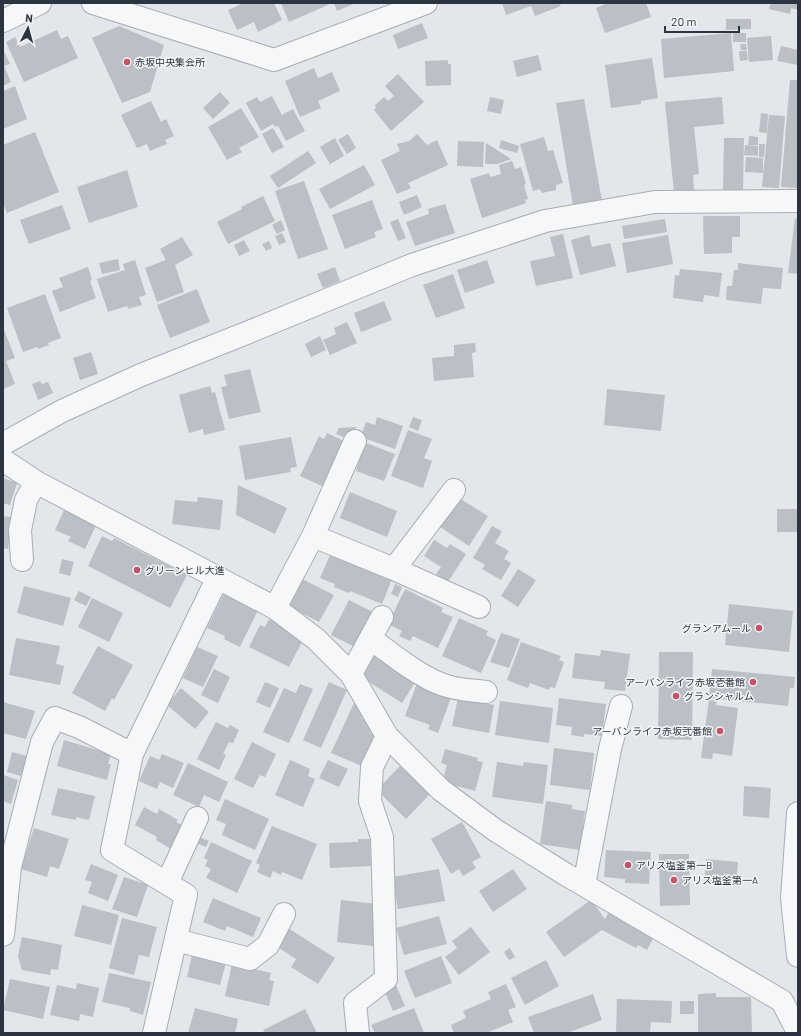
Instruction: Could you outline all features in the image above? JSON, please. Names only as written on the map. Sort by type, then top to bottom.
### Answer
[{"type":"street","points":[[3,20],[40,3]]},
{"type":"street","points":[[93,3],[274,60],[400,8],[426,3]]},
{"type":"street","points":[[3,444],[62,411],[141,375],[412,265],[545,221],[655,202],[798,201]]},
{"type":"street","points":[[275,608],[313,536],[355,441]]},
{"type":"street","points":[[3,460],[36,482],[275,608],[316,639],[351,674],[387,736],[441,790],[495,830],[584,885],[790,998],[798,1032]]},
{"type":"street","points":[[22,560],[20,530],[26,500],[36,482]]},
{"type":"street","points":[[394,569],[454,490]]},
{"type":"street","points":[[313,536],[394,569],[479,607]]},
{"type":"street","points":[[154,1033],[186,895],[112,850],[132,754],[218,577]]},
{"type":"street","points":[[351,674],[382,617]]},
{"type":"street","points":[[371,639],[419,672],[440,684],[486,692]]},
{"type":"street","points":[[584,885],[610,749],[621,706]]},
{"type":"street","points":[[3,935],[10,867],[42,742],[55,718],[79,727],[132,754]]},
{"type":"street","points":[[358,1033],[354,1003],[386,979],[382,837],[370,801],[372,767],[387,736]]},
{"type":"street","points":[[798,813],[792,898],[798,956]]},
{"type":"street","points":[[167,883],[197,818]]},
{"type":"street","points":[[176,940],[250,959],[268,946],[284,914]]},
{"type":"building","points":[[244,3],[274,3],[282,20],[258,32],[254,22],[237,30],[228,10]]},
{"type":"building","points":[[281,3],[327,3],[328,5],[289,22]]},
{"type":"building","points":[[334,3],[356,3],[337,11]]},
{"type":"building","points":[[502,3],[559,3],[561,6],[535,16],[531,6],[506,15]]},
{"type":"building","points":[[608,3],[646,3],[651,17],[605,33],[596,8]]},
{"type":"building","points":[[771,3],[798,3],[798,10],[791,8],[790,14],[769,9]]},
{"type":"building","points":[[726,19],[751,19],[751,29],[726,30]]},
{"type":"building","points":[[422,23],[428,38],[398,49],[393,35]]},
{"type":"building","points":[[119,26],[164,45],[150,92],[122,103],[92,38]]},
{"type":"building","points":[[57,30],[61,39],[68,36],[78,58],[24,82],[6,42],[15,37],[20,47]]},
{"type":"building","points":[[731,33],[734,71],[664,78],[661,39]]},
{"type":"building","points":[[733,33],[746,33],[746,42],[733,42]]},
{"type":"building","points":[[771,36],[773,60],[749,62],[747,38]]},
{"type":"building","points":[[740,44],[746,44],[747,50],[741,50]]},
{"type":"building","points":[[781,46],[798,50],[798,65],[777,61]]},
{"type":"building","points":[[3,49],[10,64],[4,66],[11,82],[3,86]]},
{"type":"building","points":[[739,51],[747,51],[748,60],[740,61]]},
{"type":"building","points":[[538,55],[542,70],[517,77],[513,61]]},
{"type":"building","points":[[652,58],[658,98],[641,101],[641,104],[611,108],[605,65]]},
{"type":"building","points":[[448,60],[448,64],[451,64],[451,85],[426,86],[425,61]]},
{"type":"building","points":[[314,68],[318,78],[332,72],[340,91],[318,101],[321,108],[300,117],[285,81]]},
{"type":"building","points":[[398,74],[424,102],[391,131],[374,110],[376,108],[375,105],[384,97],[388,101],[394,96],[385,86]]},
{"type":"building","points":[[790,80],[798,80],[798,188],[781,187]]},
{"type":"building","points":[[15,86],[27,119],[3,129],[3,91]]},
{"type":"building","points":[[220,92],[230,103],[213,119],[203,108]]},
{"type":"building","points":[[272,96],[282,115],[293,109],[305,131],[286,141],[278,126],[275,127],[273,124],[261,131],[246,103],[257,97],[260,102]]},
{"type":"building","points":[[490,97],[504,100],[501,114],[487,111]]},
{"type":"building","points":[[722,97],[724,124],[694,127],[699,174],[693,175],[694,191],[674,193],[665,102]]},
{"type":"building","points":[[584,99],[602,201],[573,206],[556,103]]},
{"type":"building","points":[[151,101],[161,122],[166,119],[174,136],[165,140],[167,144],[150,151],[147,144],[137,148],[121,115]]},
{"type":"building","points":[[241,108],[259,137],[239,148],[242,152],[227,160],[208,127]]},
{"type":"building","points":[[761,113],[768,114],[767,133],[759,132]]},
{"type":"building","points":[[769,115],[785,116],[779,188],[762,187]]},
{"type":"building","points":[[273,128],[284,147],[272,153],[262,134]]},
{"type":"building","points":[[35,132],[59,192],[7,213],[3,203],[3,145]]},
{"type":"building","points":[[348,134],[356,148],[347,154],[338,140]]},
{"type":"building","points":[[417,134],[427,145],[437,140],[448,165],[408,183],[411,188],[397,194],[381,160],[400,151],[397,144],[409,141]]},
{"type":"building","points":[[749,136],[758,137],[758,145],[748,145]]},
{"type":"building","points":[[544,137],[548,151],[553,150],[563,183],[556,185],[556,190],[542,193],[540,189],[533,191],[520,144]]},
{"type":"building","points":[[335,138],[344,156],[330,164],[320,147]]},
{"type":"building","points":[[724,138],[744,138],[743,191],[723,191]]},
{"type":"building","points":[[501,140],[519,146],[517,153],[499,148]]},
{"type":"building","points":[[458,141],[484,142],[483,167],[457,166]]},
{"type":"building","points":[[486,143],[511,159],[498,164],[485,164]]},
{"type":"building","points":[[759,144],[765,144],[764,157],[759,157]]},
{"type":"building","points":[[745,145],[758,146],[758,156],[744,155]]},
{"type":"building","points":[[308,151],[316,163],[278,188],[270,176]]},
{"type":"building","points":[[746,157],[763,158],[763,173],[745,172]]},
{"type":"building","points":[[512,161],[515,169],[521,167],[526,184],[524,185],[528,199],[525,200],[526,203],[482,218],[470,179],[489,173],[490,177],[501,174],[499,165]]},
{"type":"building","points":[[364,165],[375,185],[330,209],[319,189]]},
{"type":"building","points":[[127,170],[138,207],[89,223],[77,187]]},
{"type":"building","points":[[304,181],[328,249],[298,259],[275,191]]},
{"type":"building","points":[[417,195],[422,207],[404,215],[399,202]]},
{"type":"building","points":[[263,196],[275,221],[228,244],[217,222],[242,209],[241,207]]},
{"type":"building","points":[[372,200],[383,229],[374,232],[376,237],[345,249],[332,215]]},
{"type":"building","points":[[445,204],[455,233],[415,246],[406,222],[429,214],[428,209]]},
{"type":"building","points":[[62,205],[71,229],[29,244],[20,220]]},
{"type":"building","points":[[703,216],[740,216],[740,237],[732,237],[732,253],[704,254]]},
{"type":"building","points":[[795,218],[798,219],[798,274],[788,273]]},
{"type":"building","points":[[398,219],[406,238],[398,241],[390,222]]},
{"type":"building","points":[[665,219],[667,232],[624,239],[622,226]]},
{"type":"building","points":[[281,220],[285,230],[277,234],[272,225]]},
{"type":"building","points":[[282,233],[286,242],[279,245],[275,236]]},
{"type":"building","points":[[563,234],[573,278],[536,286],[530,261],[555,256],[550,237]]},
{"type":"building","points":[[589,235],[592,247],[610,243],[616,266],[580,275],[571,240]]},
{"type":"building","points":[[668,235],[673,264],[627,273],[622,243]]},
{"type":"building","points":[[182,237],[193,255],[175,265],[184,292],[157,302],[145,268],[166,260],[160,249]]},
{"type":"building","points":[[244,240],[250,251],[239,256],[234,245]]},
{"type":"building","points":[[269,241],[272,248],[266,251],[262,244]]},
{"type":"building","points":[[118,259],[120,270],[102,274],[99,263]]},
{"type":"building","points":[[135,260],[146,295],[139,297],[142,305],[128,309],[127,306],[108,312],[97,279],[125,270],[123,264]]},
{"type":"building","points":[[487,260],[495,283],[465,293],[457,270]]},
{"type":"building","points":[[738,263],[783,268],[781,289],[763,288],[761,304],[726,300],[727,286],[732,286],[734,270],[738,270]]},
{"type":"building","points":[[88,267],[92,280],[90,281],[96,298],[60,312],[52,291],[63,287],[59,278]]},
{"type":"building","points":[[335,267],[340,281],[323,288],[317,274]]},
{"type":"building","points":[[680,269],[722,273],[719,297],[704,295],[703,302],[673,298],[675,275],[679,276]]},
{"type":"building","points":[[453,274],[465,308],[436,318],[423,285]]},
{"type":"building","points":[[197,289],[210,322],[170,338],[157,305]]},
{"type":"building","points":[[45,294],[61,338],[48,343],[49,345],[23,352],[7,308]]},
{"type":"building","points":[[384,301],[392,320],[361,332],[354,313]]},
{"type":"building","points":[[347,322],[357,343],[330,355],[323,340],[336,334],[334,328]]},
{"type":"building","points":[[3,327],[15,358],[6,361],[15,384],[3,389]]},
{"type":"building","points":[[320,336],[326,350],[311,357],[305,344]]},
{"type":"building","points":[[475,343],[476,352],[472,353],[474,377],[434,381],[432,358],[454,356],[454,345]]},
{"type":"building","points":[[91,352],[98,374],[80,380],[73,358]]},
{"type":"building","points":[[250,369],[261,412],[229,419],[221,387],[227,386],[224,375]]},
{"type":"building","points":[[40,381],[42,384],[48,382],[53,393],[38,400],[32,384]]},
{"type":"building","points":[[210,386],[212,393],[215,392],[225,430],[204,435],[203,429],[189,433],[179,395]]},
{"type":"building","points":[[607,389],[665,395],[661,431],[604,425]]},
{"type":"building","points":[[377,417],[403,426],[395,449],[361,437],[366,422],[375,425]]},
{"type":"building","points":[[413,417],[422,420],[418,431],[409,427]]},
{"type":"building","points":[[356,427],[350,440],[336,434],[339,428]]},
{"type":"building","points":[[408,430],[432,439],[424,458],[432,461],[423,488],[391,476]]},
{"type":"building","points":[[327,433],[346,442],[324,487],[300,476],[319,436],[324,439]]},
{"type":"building","points":[[291,437],[297,467],[290,468],[291,472],[245,480],[239,446]]},
{"type":"building","points":[[361,441],[395,454],[384,481],[356,471],[359,461],[354,459]]},
{"type":"building","points":[[3,478],[17,483],[10,505],[3,503]]},
{"type":"building","points":[[238,485],[287,508],[275,534],[236,515]]},
{"type":"building","points":[[350,492],[397,511],[387,537],[340,518]]},
{"type":"building","points":[[198,497],[223,500],[220,530],[172,524],[175,500],[197,502]]},
{"type":"building","points":[[459,498],[488,516],[469,546],[440,527]]},
{"type":"building","points":[[65,508],[97,523],[85,549],[68,541],[71,537],[55,530]]},
{"type":"building","points":[[777,509],[798,509],[798,532],[777,532]]},
{"type":"building","points":[[3,516],[12,517],[8,549],[3,548]]},
{"type":"building","points":[[492,526],[502,531],[495,543],[509,551],[504,559],[511,563],[501,580],[482,569],[485,565],[473,558]]},
{"type":"building","name":"グリーンヒル大進","points":[[102,536],[112,541],[114,538],[187,575],[170,608],[88,566]]},
{"type":"building","points":[[434,540],[447,548],[450,544],[466,554],[448,582],[436,574],[441,567],[424,556]]},
{"type":"building","points":[[331,553],[392,579],[382,604],[350,591],[349,593],[334,587],[335,584],[320,578]]},
{"type":"building","points":[[62,559],[74,562],[70,576],[59,573]]},
{"type":"building","points":[[518,569],[536,580],[518,607],[501,596]]},
{"type":"building","points":[[300,578],[334,595],[319,622],[286,605]]},
{"type":"building","points":[[395,584],[402,587],[398,597],[391,594]]},
{"type":"building","points":[[24,586],[71,598],[63,626],[17,613]]},
{"type":"building","points":[[405,589],[443,608],[441,612],[453,617],[438,648],[413,636],[410,641],[399,636],[402,631],[388,624]]},
{"type":"building","points":[[79,591],[91,597],[86,606],[74,600]]},
{"type":"building","points":[[224,593],[258,610],[240,647],[224,639],[225,636],[207,628]]},
{"type":"building","points":[[92,598],[123,613],[109,642],[78,627]]},
{"type":"building","points":[[349,600],[373,612],[355,647],[331,635]]},
{"type":"building","name":"グランアムール","points":[[729,604],[793,611],[789,652],[725,645]]},
{"type":"building","points":[[459,618],[488,631],[486,635],[496,640],[481,673],[442,656]]},
{"type":"building","points":[[269,619],[295,632],[303,640],[289,667],[249,647],[260,625],[265,627]]},
{"type":"building","points":[[501,633],[520,639],[509,668],[490,662]]},
{"type":"building","points":[[16,638],[60,646],[56,664],[64,666],[60,685],[9,675]]},
{"type":"building","points":[[521,642],[561,656],[559,660],[564,662],[555,688],[550,687],[549,690],[530,683],[528,688],[507,680]]},
{"type":"building","points":[[98,646],[133,665],[114,700],[112,698],[105,711],[72,693]]},
{"type":"building","points":[[197,647],[218,656],[203,687],[183,678]]},
{"type":"building","points":[[601,650],[630,654],[625,691],[604,689],[605,682],[572,678],[575,653],[600,656]]},
{"type":"building","name":"グランシャルム","points":[[659,652],[693,652],[692,740],[658,739]]},
{"type":"building","points":[[375,653],[417,679],[402,703],[361,677]]},
{"type":"building","points":[[214,669],[230,677],[218,703],[201,695]]},
{"type":"building","name":"アーバンライフ赤坂壱番館","points":[[712,669],[795,677],[794,688],[790,688],[788,706],[709,698]]},
{"type":"building","points":[[265,682],[279,688],[270,708],[256,702]]},
{"type":"building","points":[[329,682],[347,690],[321,748],[303,740]]},
{"type":"building","points":[[417,683],[452,695],[438,733],[428,729],[430,725],[405,716]]},
{"type":"building","points":[[300,684],[313,689],[289,743],[263,732],[284,688],[296,693]]},
{"type":"building","points":[[181,688],[209,712],[195,729],[167,705]]},
{"type":"building","points":[[458,698],[494,705],[489,733],[452,726]]},
{"type":"building","points":[[559,698],[606,704],[602,736],[584,734],[584,737],[571,735],[572,727],[556,725]]},
{"type":"building","name":"アーバンライフ赤坂弐番館","points":[[709,700],[717,701],[716,705],[738,708],[732,756],[713,753],[712,759],[701,758]]},
{"type":"building","points":[[500,701],[553,708],[549,743],[495,735]]},
{"type":"building","points":[[3,702],[35,711],[26,739],[3,733]]},
{"type":"building","points":[[354,703],[366,708],[361,718],[374,724],[370,733],[376,736],[362,766],[331,753]]},
{"type":"building","points":[[216,722],[228,728],[230,725],[239,730],[233,743],[229,742],[223,754],[226,755],[219,770],[197,759]]},
{"type":"building","points":[[64,740],[111,754],[108,764],[111,764],[107,780],[57,766]]},
{"type":"building","points":[[252,742],[276,754],[265,777],[260,775],[253,788],[234,779]]},
{"type":"building","points":[[554,748],[594,753],[590,790],[550,785]]},
{"type":"building","points":[[445,749],[478,758],[477,761],[483,762],[475,791],[442,782],[447,765],[441,763]]},
{"type":"building","points":[[12,752],[27,756],[21,776],[7,772]]},
{"type":"building","points":[[162,754],[184,763],[173,788],[160,782],[157,789],[139,781],[150,756],[159,760]]},
{"type":"building","points":[[290,760],[310,769],[308,776],[315,779],[303,807],[275,795]]},
{"type":"building","points":[[328,760],[348,769],[339,787],[319,778]]},
{"type":"building","points":[[497,762],[523,766],[524,762],[548,765],[543,804],[492,797]]},
{"type":"building","points":[[188,763],[228,782],[219,802],[204,795],[199,807],[173,795]]},
{"type":"building","points":[[400,766],[430,794],[406,819],[377,790]]},
{"type":"building","points":[[3,775],[18,780],[11,804],[3,801]]},
{"type":"building","points":[[744,786],[771,788],[769,818],[743,816]]},
{"type":"building","points":[[58,788],[95,796],[89,820],[76,817],[76,820],[51,815]]},
{"type":"building","points":[[225,799],[269,819],[255,850],[222,835],[226,824],[216,820]]},
{"type":"building","points":[[546,801],[572,805],[572,809],[585,811],[580,850],[540,844]]},
{"type":"building","points":[[144,807],[157,814],[159,809],[178,820],[176,822],[184,826],[171,849],[156,840],[157,837],[135,825]]},
{"type":"building","points":[[462,822],[481,857],[472,862],[476,868],[463,876],[459,869],[451,874],[431,839]]},
{"type":"building","points":[[272,826],[317,844],[302,880],[282,872],[281,875],[273,871],[270,878],[257,872],[260,865],[256,863]]},
{"type":"building","points":[[34,828],[69,839],[59,869],[50,866],[47,877],[21,869]]},
{"type":"building","points":[[197,836],[209,841],[206,847],[194,842]]},
{"type":"building","points":[[358,839],[370,839],[371,866],[330,868],[329,843],[358,842]]},
{"type":"building","points":[[211,842],[252,861],[237,893],[206,878],[211,869],[205,866],[208,860],[204,858]]},
{"type":"building","name":"アリス塩釜第一B","points":[[606,850],[651,852],[649,884],[625,883],[625,879],[604,877]]},
{"type":"building","name":"アリス塩釜第一A","points":[[659,854],[689,854],[690,905],[660,906]]},
{"type":"building","points":[[706,859],[738,862],[736,886],[704,883]]},
{"type":"building","points":[[91,864],[118,875],[108,901],[88,893],[92,882],[85,880]]},
{"type":"building","points":[[439,869],[445,901],[398,909],[392,877]]},
{"type":"building","points":[[513,869],[527,889],[493,912],[479,891]]},
{"type":"building","points":[[124,877],[148,885],[137,917],[112,909]]},
{"type":"building","points":[[213,898],[261,918],[253,937],[227,926],[225,931],[203,922]]},
{"type":"building","points":[[341,900],[377,904],[373,946],[337,942]]},
{"type":"building","points":[[591,900],[605,919],[610,910],[654,937],[647,950],[638,945],[636,948],[602,930],[564,957],[546,932]]},
{"type":"building","points":[[82,905],[119,915],[111,945],[74,936]]},
{"type":"building","points":[[439,916],[447,944],[404,955],[396,928]]},
{"type":"building","points":[[122,918],[157,927],[149,957],[139,955],[134,975],[109,968]]},
{"type":"building","points":[[471,927],[490,952],[459,975],[445,957],[457,948],[452,941]]},
{"type":"building","points":[[288,928],[335,958],[318,984],[291,967],[296,959],[276,946]]},
{"type":"building","points":[[22,937],[62,945],[58,970],[51,969],[50,975],[22,970],[18,956]]},
{"type":"building","points":[[510,948],[515,957],[509,960],[504,952]]},
{"type":"building","points":[[193,950],[227,959],[220,985],[187,977]]},
{"type":"building","points":[[441,956],[452,983],[415,998],[404,971]]},
{"type":"building","points":[[546,960],[559,986],[525,1005],[511,978]]},
{"type":"building","points":[[232,964],[271,973],[269,980],[274,981],[269,1006],[225,996]]},
{"type":"building","points":[[109,973],[151,982],[143,1015],[130,1011],[130,1008],[102,1002]]},
{"type":"building","points":[[10,979],[50,987],[43,1019],[3,1010]]},
{"type":"building","points":[[77,983],[99,988],[93,1017],[80,1014],[79,1021],[50,1015],[57,985],[76,989]]},
{"type":"building","points":[[506,984],[516,1007],[508,1010],[513,1022],[486,1033],[454,1033],[451,1025],[466,1018],[463,1011],[491,999],[488,992]]},
{"type":"building","points":[[396,985],[405,1006],[393,1011],[384,990]]},
{"type":"building","points":[[716,993],[716,997],[751,997],[752,1033],[698,1033],[698,994]]},
{"type":"building","points":[[593,994],[602,1020],[567,1033],[534,1033],[528,1017]]},
{"type":"building","points":[[617,999],[672,1001],[671,1023],[651,1022],[650,1033],[616,1033]]},
{"type":"building","points":[[680,1001],[694,1001],[694,1014],[680,1014]]},
{"type":"building","points":[[195,1008],[238,1019],[235,1033],[188,1033]]},
{"type":"building","points":[[414,1008],[424,1033],[375,1033],[371,1025]]},
{"type":"building","points":[[305,1009],[317,1033],[265,1033],[263,1030]]},
{"type":"place","name":"赤坂中央集会所","points":[[127,62]]},
{"type":"place","name":"グリーンヒル大進","points":[[137,570]]},
{"type":"place","name":"グランアムール","points":[[759,628]]},
{"type":"place","name":"アーバンライフ赤坂壱番館","points":[[753,682]]},
{"type":"place","name":"グランシャルム","points":[[676,696]]},
{"type":"place","name":"アーバンライフ赤坂弐番館","points":[[720,731]]},
{"type":"place","name":"アリス塩釜第一B","points":[[628,865]]},
{"type":"place","name":"アリス塩釜第一A","points":[[674,880]]}]
